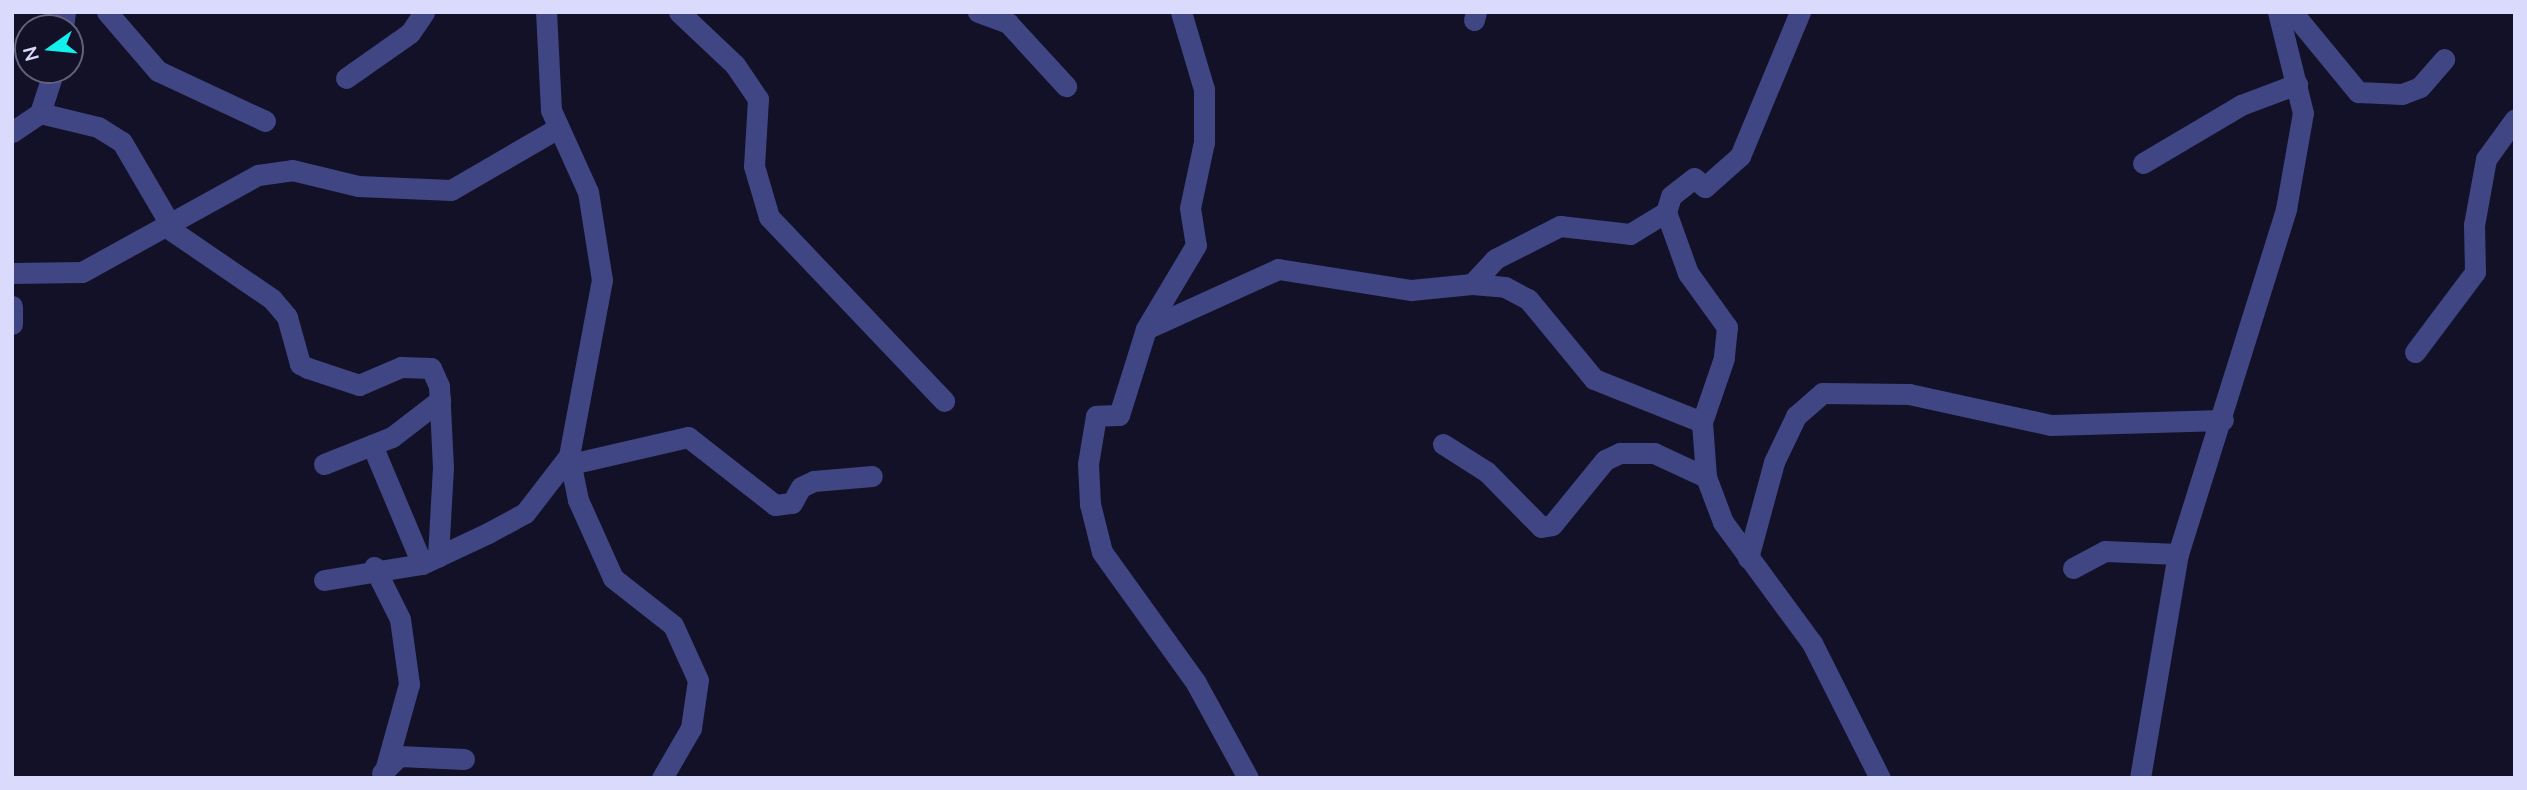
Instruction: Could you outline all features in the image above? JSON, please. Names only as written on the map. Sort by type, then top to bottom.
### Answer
[{"type":"street","points":[[107,12],[158,71],[265,121]]},
{"type":"street","points":[[346,78],[410,33],[424,12]]},
{"type":"street","points":[[546,12],[545,63],[558,128],[588,192],[601,280],[570,460],[579,500],[613,578],[673,625],[698,680],[691,728],[662,778]]},
{"type":"street","points":[[679,12],[742,73],[758,99],[754,166],[769,217],[944,401]]},
{"type":"street","points":[[978,12],[1007,23],[1066,86]]},
{"type":"street","points":[[1181,12],[1204,89],[1204,142],[1190,208],[1196,245],[1146,329],[1119,415],[1096,416],[1088,464],[1090,504],[1102,552],[1196,683],[1248,778]]},
{"type":"street","points":[[1472,284],[1495,259],[1560,226],[1630,234],[1666,212],[1679,190],[1694,178],[1705,187],[1740,156],[1800,12]]},
{"type":"street","points":[[2140,778],[2178,554],[2223,421],[2286,209],[2303,113],[2278,12]]},
{"type":"street","points":[[2292,12],[2358,92],[2402,94],[2420,87],[2444,59]]},
{"type":"street","points":[[12,132],[40,113],[49,84]]},
{"type":"street","points":[[2143,163],[2241,105],[2297,84]]},
{"type":"street","points":[[40,113],[98,127],[122,142],[170,227],[272,299],[294,331],[300,364],[359,385],[401,367],[431,368],[440,400],[430,560]]},
{"type":"street","points":[[2415,352],[2475,272],[2474,225],[2486,159],[2515,119]]},
{"type":"street","points":[[12,273],[82,272],[170,227],[258,176],[292,170],[358,186],[451,190],[558,128]]},
{"type":"street","points":[[1666,212],[1688,273],[1727,327],[1724,358],[1702,422],[1706,477],[1723,522],[1812,642],[1880,778]]},
{"type":"street","points":[[1146,329],[1278,269],[1411,290],[1472,284],[1505,287],[1528,299],[1594,379],[1702,422]]},
{"type":"street","points":[[12,306],[12,324]]},
{"type":"street","points":[[1748,558],[1773,462],[1796,416],[1822,393],[1909,394],[2051,425],[2223,421]]},
{"type":"street","points":[[324,464],[372,445],[416,423],[440,400]]},
{"type":"street","points":[[324,580],[374,567],[430,560],[525,513],[570,460],[688,437],[748,487],[784,505],[814,481],[872,476]]},
{"type":"street","points":[[1443,444],[1487,472],[1541,527],[1552,525],[1605,460],[1620,453],[1654,453],[1706,477]]},
{"type":"street","points":[[372,445],[430,560]]},
{"type":"street","points":[[2073,568],[2105,551],[2178,554]]},
{"type":"street","points":[[374,567],[400,620],[410,684],[382,773]]},
{"type":"street","points":[[382,773],[399,756],[464,759]]}]
